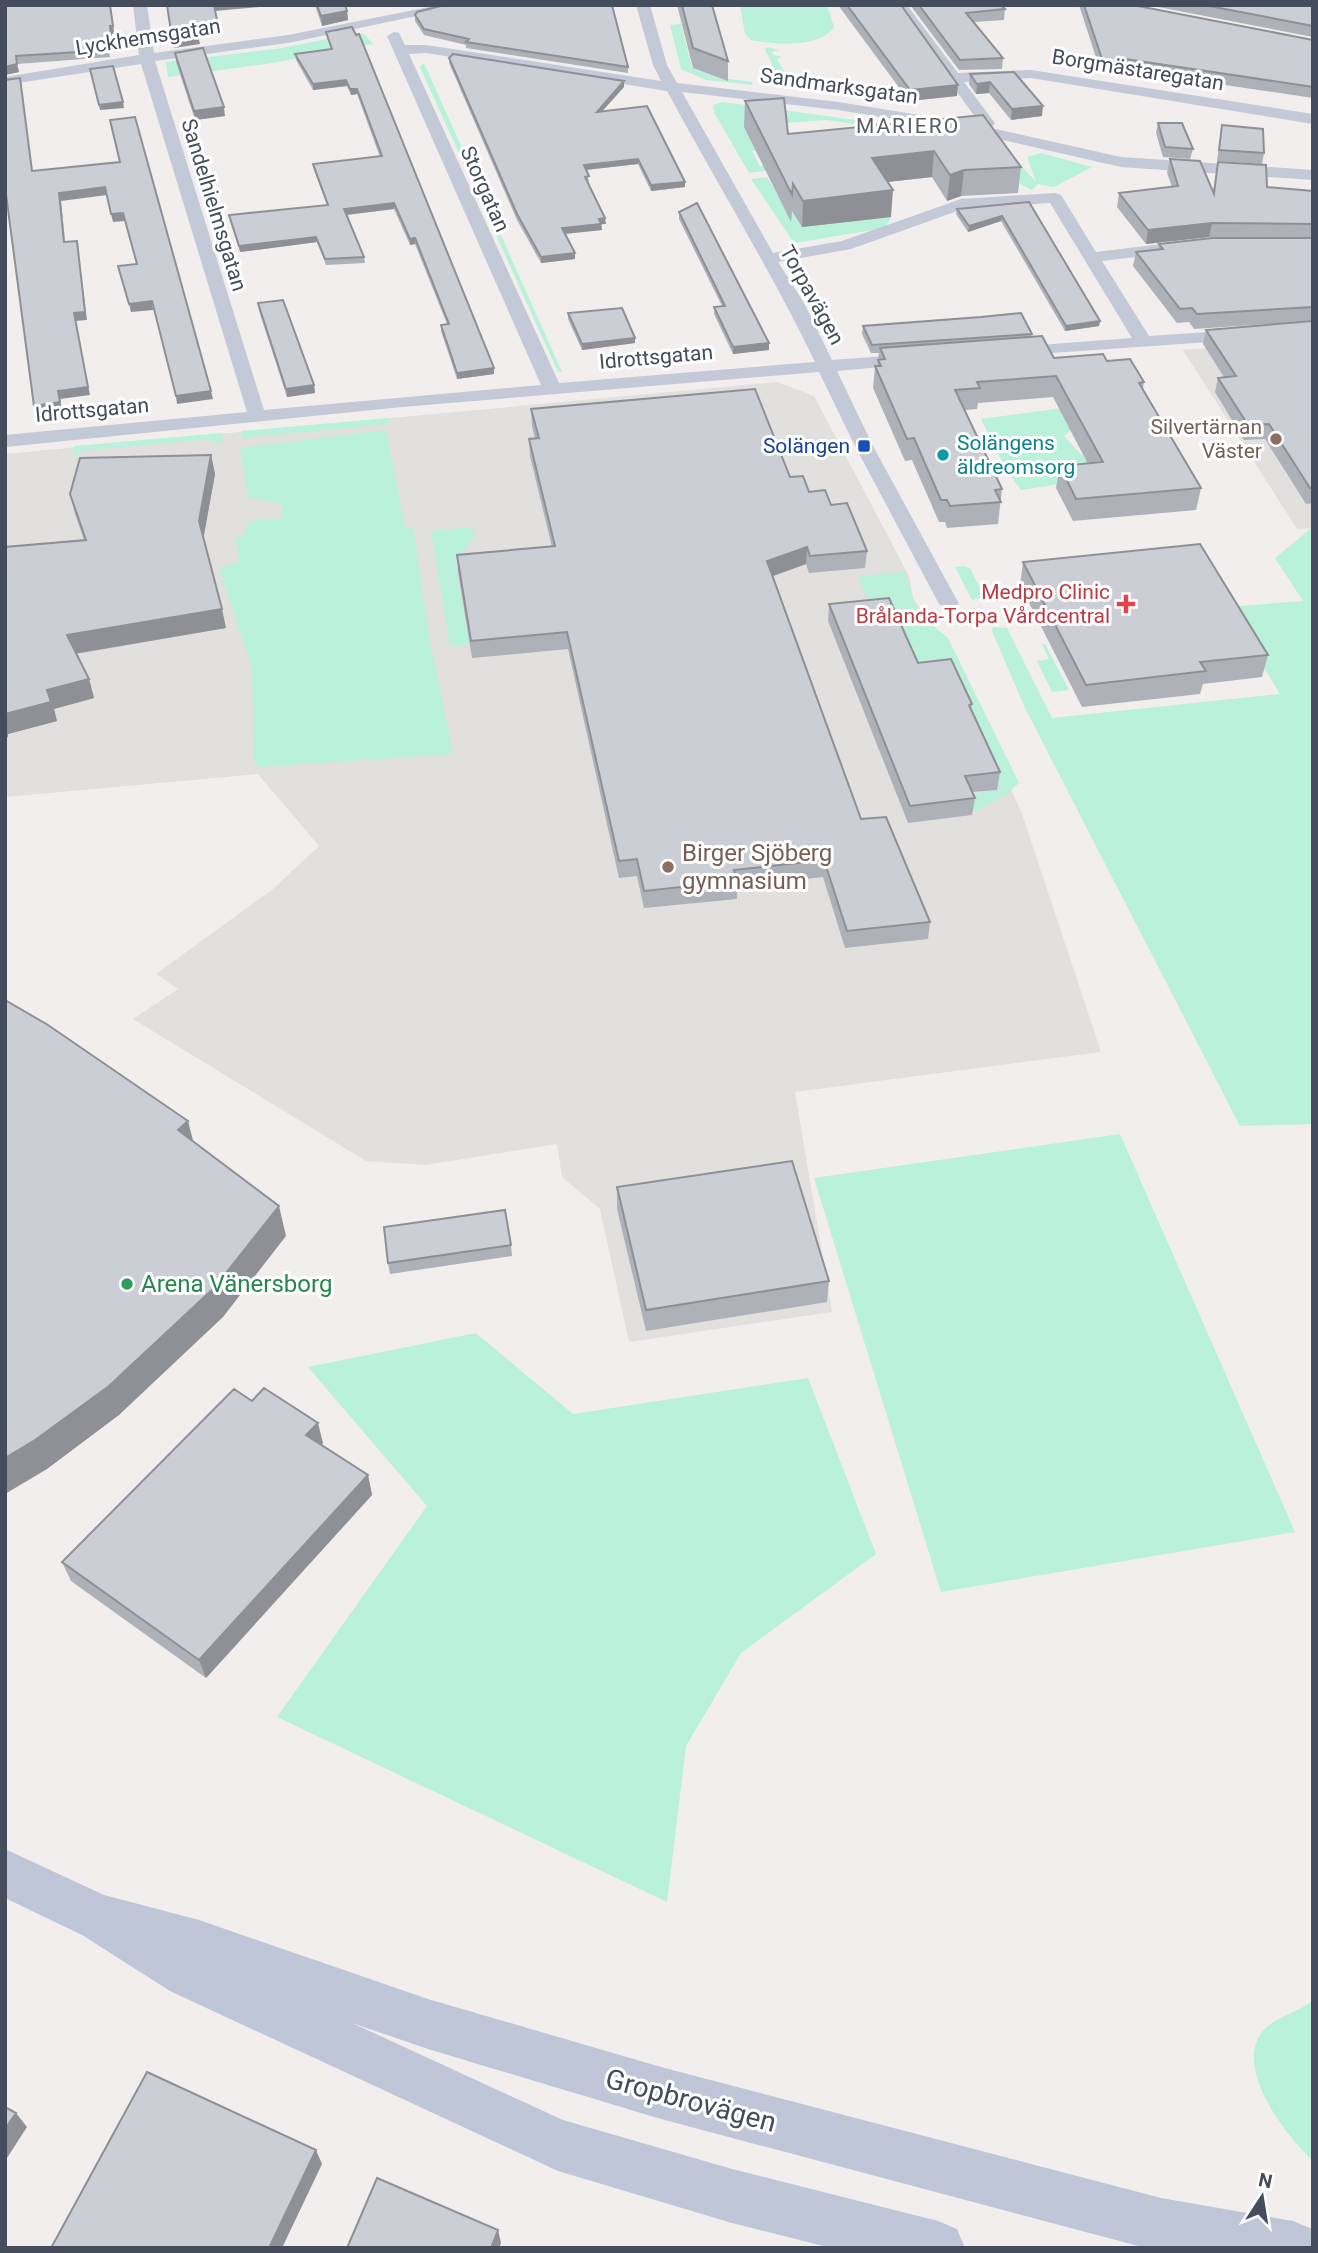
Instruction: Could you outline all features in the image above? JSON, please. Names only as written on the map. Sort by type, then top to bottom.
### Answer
[{"type":"street","name":"Sandelhielmsgatan","points":[[140,5],[147,58],[257,416]]},
{"type":"street","name":"Lyckhemsgatan","points":[[5,81],[288,39],[385,12],[462,5]]},
{"type":"street","name":"Torpavägen","points":[[643,5],[654,52],[670,85],[767,259],[795,303],[824,365],[948,604]]},
{"type":"street","points":[[901,5],[987,124],[979,129]]},
{"type":"street","name":"Storgatan","points":[[385,12],[552,389]]},
{"type":"street","name":"Sandmarksgatan","points":[[400,50],[426,49],[622,81],[670,85],[979,129],[1121,162],[1313,175]]},
{"type":"street","name":"Borgmästaregatan","points":[[956,78],[1013,74],[1059,78],[1313,119]]},
{"type":"street","points":[[767,259],[845,245],[961,204],[1045,197],[1060,202],[1144,343]]},
{"type":"street","points":[[1092,257],[1184,247]]},
{"type":"street","points":[[997,353],[1261,333]]},
{"type":"street","name":"Idrottsgatan","points":[[5,441],[552,389],[930,357]]},
{"type":"street","name":"Gropbrovägen","points":[[5,1872],[99,1918],[188,1973],[558,2145],[879,2239],[938,2248]]},
{"type":"street","name":"Gropbrovägen","points":[[99,1918],[200,1945],[428,2024],[1161,2236],[1293,2248]]},
{"type":"shaded area","name":"Silvertärnan Väster","points":[[1313,338],[1313,528],[1297,529],[1183,350]]},
{"type":"shaded area","name":"Birger Sjöberg gymnasium","points":[[777,382],[814,396],[909,576],[913,598],[953,659],[1022,814],[1101,1052],[795,1092],[832,1312],[629,1342],[600,1209],[562,1177],[557,1144],[425,1165],[366,1161],[133,1019],[178,989],[156,974],[273,889],[319,846],[258,774],[5,797],[5,454]]},
{"type":"green space","points":[[740,5],[827,5],[834,27],[818,39],[807,42],[772,43],[751,40],[745,34]]},
{"type":"green space","points":[[681,24],[692,68],[720,78],[753,82],[752,85],[706,80],[681,69],[670,25]]},
{"type":"green space","points":[[357,33],[364,34],[373,44],[266,64],[168,77],[166,62],[282,48]]},
{"type":"green space","points":[[768,47],[779,50],[772,52],[773,55],[782,57],[777,59],[795,89],[764,85],[775,70],[765,49]]},
{"type":"green space","points":[[424,63],[562,372],[558,372],[420,67]]},
{"type":"green space","points":[[723,102],[980,137],[1001,143],[1036,182],[1027,157],[1041,153],[1092,167],[1054,187],[1038,184],[1032,190],[924,134],[826,120],[774,124],[758,150],[752,151],[760,166],[794,162],[791,167],[749,173],[715,114],[713,105]]},
{"type":"green space","points":[[767,177],[782,203],[860,202],[875,219],[891,217],[885,228],[794,243],[751,179]]},
{"type":"green space","points":[[1071,407],[1072,429],[1064,436],[1096,470],[1059,484],[1021,490],[1008,473],[981,419]]},
{"type":"green space","points":[[389,418],[389,424],[242,438],[242,431]]},
{"type":"green space","points":[[386,430],[405,527],[413,527],[429,636],[453,754],[261,767],[254,764],[252,668],[219,568],[239,562],[236,536],[244,535],[248,521],[281,519],[282,504],[248,497],[240,448]]},
{"type":"green space","points":[[222,433],[223,442],[212,443],[211,439],[79,451],[79,455],[73,456],[74,446]]},
{"type":"green space","points":[[471,527],[476,534],[455,562],[468,635],[500,641],[450,646],[431,531]]},
{"type":"green space","points":[[1313,527],[1313,1124],[1240,1126],[1025,708],[992,631],[993,627],[1007,628],[1052,718],[1280,694],[1226,607],[1303,601],[1275,558]]},
{"type":"green space","points":[[955,567],[970,568],[984,596],[972,600]]},
{"type":"green space","points":[[905,572],[918,613],[948,638],[1019,783],[1004,796],[974,812],[967,796],[1000,789],[980,742],[918,679],[862,588],[859,576]]},
{"type":"green space","points":[[1042,644],[1045,644],[1069,690],[1052,692],[1037,661],[1049,659]]},
{"type":"green space","points":[[1120,1134],[1295,1532],[941,1592],[814,1178]]},
{"type":"green space","points":[[476,1333],[573,1414],[808,1378],[876,1554],[741,1653],[686,1746],[667,1902],[277,1717],[427,1506],[308,1367]]},
{"type":"green space","points":[[1313,2000],[1313,2161],[1278,2119],[1259,2083],[1254,2065],[1255,2047],[1262,2032],[1273,2022]]},
{"type":"building","points":[[5,5],[110,5],[112,43],[107,44],[109,50],[16,56],[17,64],[5,67]]},
{"type":"building","points":[[167,5],[214,5],[218,25],[195,27],[198,35],[172,38]]},
{"type":"building","points":[[317,5],[345,5],[347,11],[321,16]]},
{"type":"building","points":[[445,5],[612,5],[628,67],[466,42],[469,39],[424,29],[415,15],[417,12]]},
{"type":"building","points":[[682,5],[712,5],[728,61],[693,48]]},
{"type":"building","points":[[847,5],[901,5],[958,85],[910,90]]},
{"type":"building","points":[[919,5],[1001,5],[1005,9],[966,13],[1003,58],[960,60]]},
{"type":"building","points":[[1084,5],[1133,5],[1313,40],[1313,87],[1119,58],[1117,62],[1102,59]]},
{"type":"building","points":[[1204,5],[1313,5],[1313,26]]},
{"type":"building","points":[[352,27],[356,35],[359,34],[494,368],[457,373],[441,325],[449,324],[415,238],[410,239],[394,203],[344,209],[364,257],[325,259],[316,237],[239,246],[229,215],[328,205],[313,164],[382,156],[357,89],[350,89],[346,80],[313,84],[295,54],[332,49],[326,32]]},
{"type":"building","points":[[203,48],[224,107],[194,111],[175,53]]},
{"type":"building","points":[[453,54],[624,81],[597,112],[647,106],[685,182],[651,185],[638,159],[584,165],[589,176],[585,177],[605,218],[599,219],[601,224],[562,228],[575,253],[541,257],[517,214],[449,58]]},
{"type":"building","points":[[113,66],[123,102],[99,105],[90,69]]},
{"type":"building","points":[[1014,72],[1043,106],[1012,109],[990,82],[977,84],[970,74]]},
{"type":"building","points":[[20,78],[32,171],[120,162],[110,120],[135,117],[211,391],[176,396],[152,301],[129,304],[118,266],[137,264],[123,213],[111,214],[105,187],[59,193],[64,242],[77,241],[85,312],[74,313],[88,387],[58,391],[60,402],[34,406],[5,187],[5,80]]},
{"type":"building","points":[[784,98],[788,134],[983,115],[1021,167],[964,170],[950,175],[934,151],[872,158],[893,190],[803,201],[793,184],[792,195],[745,101]]},
{"type":"building","points":[[1158,123],[1182,123],[1193,149],[1165,147]]},
{"type":"building","points":[[1222,125],[1263,129],[1264,153],[1219,150]]},
{"type":"building","points":[[1170,159],[1200,161],[1214,194],[1218,162],[1266,165],[1267,187],[1313,191],[1313,224],[1212,223],[1148,230],[1119,193],[1178,186]]},
{"type":"building","points":[[1029,202],[1100,321],[1066,326],[1002,216],[969,226],[957,209]]},
{"type":"building","points":[[697,203],[769,343],[733,347],[714,307],[725,306],[679,212]]},
{"type":"building","points":[[1212,238],[1313,238],[1313,307],[1197,314],[1192,308],[1180,309],[1136,252],[1163,249],[1159,244]]},
{"type":"building","points":[[283,300],[314,385],[286,389],[258,303]]},
{"type":"building","points":[[622,308],[635,338],[582,344],[568,313]]},
{"type":"building","points":[[1021,313],[1032,334],[872,345],[863,326],[981,317]]},
{"type":"building","name":"Silvertärnan Väster","points":[[1313,321],[1313,488],[1310,488],[1269,424],[1248,425],[1218,378],[1236,376],[1206,330]]},
{"type":"building","points":[[1042,336],[1054,358],[1103,354],[1107,361],[1130,359],[1144,382],[1139,383],[1201,488],[1076,499],[1060,466],[1103,462],[1056,376],[977,382],[980,388],[955,390],[1002,489],[995,490],[1001,502],[950,506],[947,500],[941,500],[914,438],[907,439],[875,366],[881,366],[878,360],[885,359],[880,348]]},
{"type":"building","points":[[755,389],[790,477],[803,476],[809,492],[825,490],[831,505],[847,503],[867,551],[810,556],[807,547],[767,561],[861,819],[886,817],[930,922],[847,931],[824,860],[734,870],[737,881],[644,891],[637,859],[619,861],[567,632],[471,641],[457,555],[555,546],[529,439],[539,438],[531,409]]},
{"type":"building","points":[[211,455],[199,521],[222,609],[67,635],[89,679],[47,690],[51,702],[5,714],[5,547],[86,540],[70,494],[80,458]]},
{"type":"building","points":[[1200,544],[1268,655],[1200,662],[1206,671],[1086,685],[1023,562]]},
{"type":"building","points":[[889,598],[918,663],[951,659],[972,704],[969,705],[1000,772],[965,776],[975,798],[910,806],[829,604]]},
{"type":"building","name":"Arena Vänersborg","points":[[5,1000],[48,1025],[188,1121],[178,1130],[279,1206],[215,1287],[109,1386],[35,1440],[5,1458]]},
{"type":"building","points":[[792,1161],[829,1281],[646,1310],[617,1187]]},
{"type":"building","points":[[505,1210],[511,1245],[388,1263],[384,1227]]},
{"type":"building","points":[[264,1388],[318,1423],[306,1435],[368,1475],[199,1660],[62,1562],[234,1389],[252,1401]]},
{"type":"building","points":[[147,2072],[316,2150],[269,2248],[51,2248]]},
{"type":"building","points":[[5,2107],[16,2113],[5,2129]]},
{"type":"building","points":[[377,2178],[498,2230],[491,2248],[347,2248]]},
{"type":"place","name":"Silvertärnan Väster","points":[[1276,439]]},
{"type":"place","name":"Solängen","points":[[864,446]]},
{"type":"place","name":"Solängens äldreomsorg","points":[[943,455]]},
{"type":"place","name":"Medpro Clinic Brålanda-Torpa Vårdcentral","points":[[1126,604]]},
{"type":"place","name":"Birger Sjöberg gymnasium","points":[[668,867]]},
{"type":"place","name":"Arena Vänersborg","points":[[127,1284]]},
{"type":"district","name":"MARIERO","points":[[908,126]]}]
